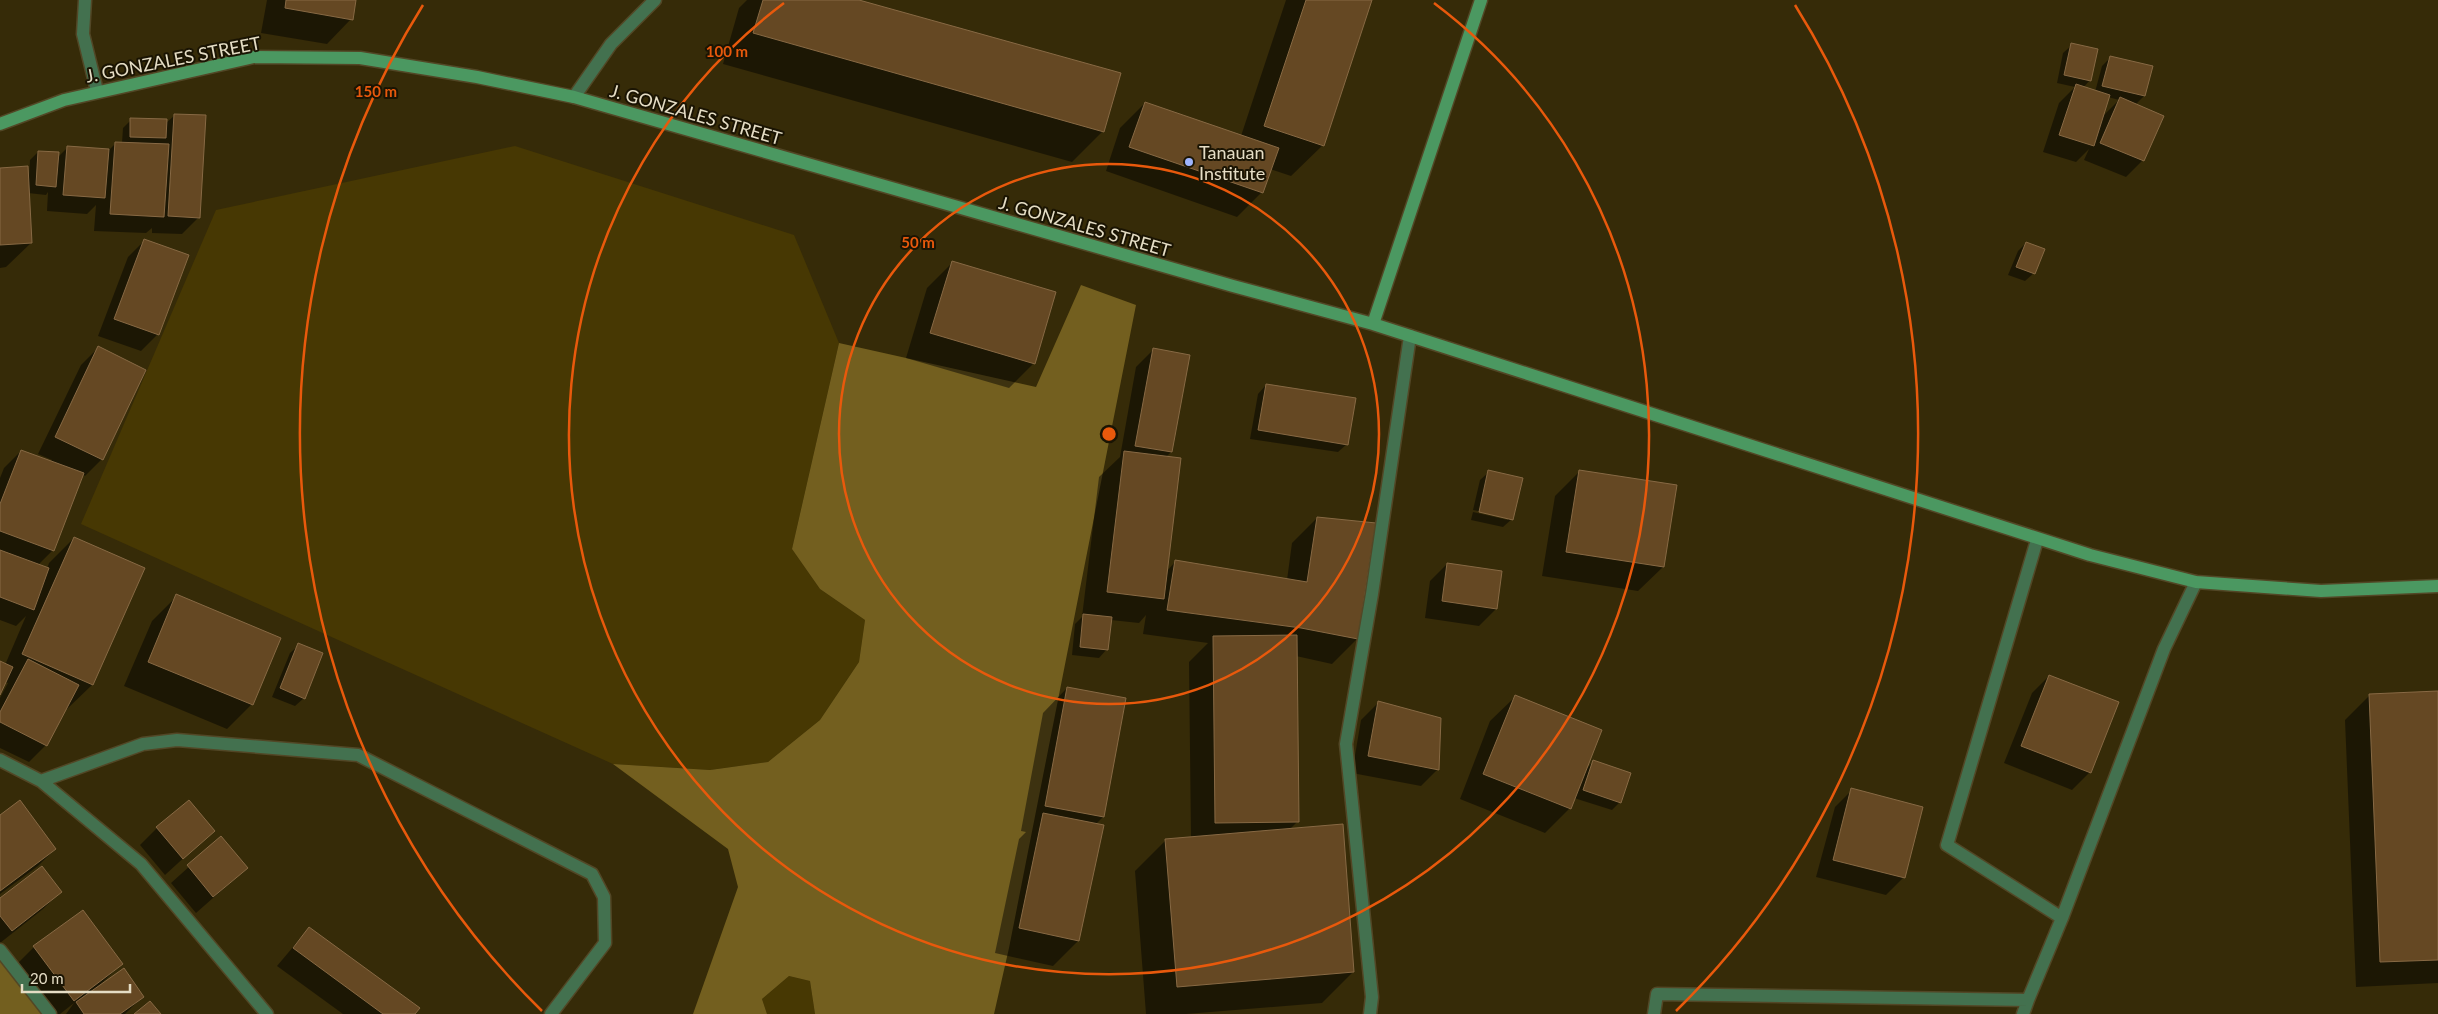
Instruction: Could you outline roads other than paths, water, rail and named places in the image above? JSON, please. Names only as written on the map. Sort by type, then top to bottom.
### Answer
[{"type":"main road","points":[[1373,324],[1481,0]]},
{"type":"main road","name":"J. GONZALES STREET","points":[[0,124],[64,100],[97,91],[254,57],[350,57],[476,77],[574,97],[1232,286],[1373,324],[2037,540],[2196,582],[2321,591],[2438,586]]},
{"type":"street","points":[[85,0],[83,34],[97,91]]},
{"type":"street","points":[[574,97],[610,44],[656,0]]},
{"type":"street","points":[[1370,1014],[1372,998],[1346,744],[1372,594],[1410,336]]},
{"type":"street","points":[[2037,540],[1947,845],[2062,918]]},
{"type":"street","points":[[2023,1014],[2062,918],[2164,649],[2196,582]]},
{"type":"street","points":[[41,781],[143,744],[177,740],[358,755],[592,874],[604,897],[605,943],[551,1014]]},
{"type":"street","points":[[0,760],[41,781],[141,864],[267,1014]]},
{"type":"street","points":[[0,950],[50,1014]]},
{"type":"street","points":[[1654,1014],[1657,994],[2028,1000]]},
{"type":"place","name":"Tanauan Institute","points":[[1189,162]]}]
